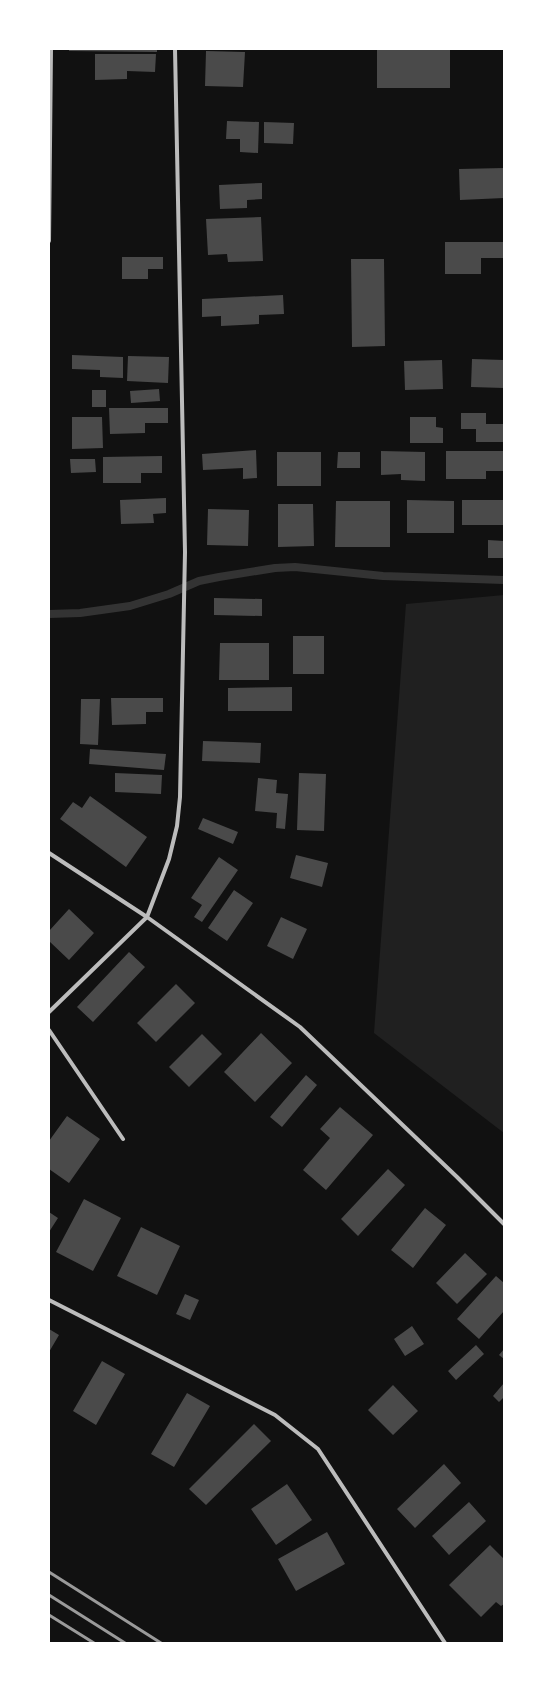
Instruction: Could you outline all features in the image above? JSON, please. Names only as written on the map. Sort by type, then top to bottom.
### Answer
[{"type":"street","points":[[49,241],[51,49]]},
{"type":"street","points":[[49,1012],[147,917],[169,859],[177,826],[180,797],[185,621],[185,552],[175,49]]},
{"type":"street","points":[[49,853],[147,917],[300,1027],[452,1171],[504,1224]]},
{"type":"street","points":[[49,1030],[123,1139]]},
{"type":"street","points":[[49,1300],[275,1415],[318,1449],[445,1643]]},
{"type":"shaded area","points":[[504,595],[504,1133],[374,1033],[406,604]]},
{"type":"building","points":[[69,49],[157,49],[157,52],[69,51]]},
{"type":"building","points":[[377,49],[450,49],[450,88],[377,88]]},
{"type":"building","points":[[206,51],[245,52],[243,87],[205,86]]},
{"type":"building","points":[[95,54],[156,54],[155,72],[127,71],[127,79],[95,80]]},
{"type":"building","points":[[227,121],[259,122],[258,153],[240,152],[240,139],[226,139]]},
{"type":"building","points":[[264,122],[294,123],[293,144],[264,143]]},
{"type":"building","points":[[504,168],[504,198],[460,200],[459,169]]},
{"type":"building","points":[[262,183],[262,199],[247,200],[247,208],[220,209],[219,185]]},
{"type":"building","points":[[261,217],[263,261],[228,262],[227,254],[208,255],[206,219]]},
{"type":"building","points":[[445,242],[504,242],[504,258],[481,258],[481,274],[445,274]]},
{"type":"building","points":[[122,257],[163,257],[163,269],[148,269],[148,279],[122,279]]},
{"type":"building","points":[[351,259],[384,259],[385,346],[352,347]]},
{"type":"building","points":[[283,295],[284,314],[259,315],[259,324],[221,326],[221,316],[202,317],[202,299]]},
{"type":"building","points":[[72,355],[123,357],[123,378],[100,377],[100,370],[72,369]]},
{"type":"building","points":[[128,356],[169,357],[168,383],[127,381]]},
{"type":"building","points":[[472,359],[504,360],[504,388],[471,387]]},
{"type":"building","points":[[442,360],[443,389],[405,390],[404,361]]},
{"type":"building","points":[[159,389],[160,401],[131,403],[130,391]]},
{"type":"building","points":[[92,390],[106,390],[106,407],[92,407]]},
{"type":"building","points":[[109,408],[168,408],[168,423],[145,423],[145,433],[110,434]]},
{"type":"building","points":[[461,413],[486,413],[486,424],[504,424],[504,442],[476,442],[476,429],[461,429]]},
{"type":"building","points":[[72,417],[102,417],[103,448],[72,449]]},
{"type":"building","points":[[410,417],[436,417],[436,427],[443,428],[443,443],[410,443]]},
{"type":"building","points":[[256,450],[257,478],[243,479],[243,468],[203,470],[202,454]]},
{"type":"building","points":[[381,451],[425,452],[425,481],[401,480],[401,474],[381,475]]},
{"type":"building","points":[[446,451],[504,451],[504,471],[486,471],[486,479],[446,479]]},
{"type":"building","points":[[277,452],[321,452],[321,486],[277,486]]},
{"type":"building","points":[[338,452],[360,452],[360,468],[337,468]]},
{"type":"building","points":[[162,456],[162,473],[141,473],[141,483],[103,483],[103,457]]},
{"type":"building","points":[[70,459],[95,459],[96,472],[71,473]]},
{"type":"building","points":[[166,498],[166,513],[153,514],[154,523],[121,524],[120,500]]},
{"type":"building","points":[[407,500],[454,501],[454,533],[407,533]]},
{"type":"building","points":[[462,500],[504,500],[504,525],[462,525]]},
{"type":"building","points":[[336,501],[390,501],[390,547],[335,547]]},
{"type":"building","points":[[278,504],[313,504],[314,546],[278,547]]},
{"type":"building","points":[[208,509],[249,510],[248,546],[207,545]]},
{"type":"building","points":[[488,540],[504,541],[504,558],[488,558]]},
{"type":"building","points":[[214,598],[262,599],[262,616],[214,615]]},
{"type":"building","points":[[293,636],[324,636],[324,674],[293,674]]},
{"type":"building","points":[[220,643],[269,643],[269,680],[219,680]]},
{"type":"building","points":[[292,687],[292,711],[228,711],[228,688]]},
{"type":"building","points":[[111,698],[163,698],[163,712],[146,712],[146,724],[112,725]]},
{"type":"building","points":[[81,699],[100,699],[98,745],[80,744]]},
{"type":"building","points":[[203,741],[261,743],[260,763],[202,761]]},
{"type":"building","points":[[90,749],[166,754],[164,770],[89,764]]},
{"type":"building","points":[[115,773],[162,775],[161,794],[115,792]]},
{"type":"building","points":[[299,773],[326,774],[324,831],[297,830]]},
{"type":"building","points":[[258,778],[277,780],[276,793],[288,794],[285,829],[276,828],[277,813],[255,811]]},
{"type":"building","points":[[90,796],[147,837],[126,867],[60,819],[73,802],[82,808]]},
{"type":"building","points":[[203,818],[238,832],[233,844],[198,829]]},
{"type":"building","points":[[296,855],[328,863],[322,887],[290,878]]},
{"type":"building","points":[[219,857],[238,870],[202,922],[194,917],[202,905],[191,898]]},
{"type":"building","points":[[234,890],[253,903],[227,941],[208,928]]},
{"type":"building","points":[[69,909],[94,933],[69,960],[49,941],[49,931]]},
{"type":"building","points":[[281,917],[307,929],[293,959],[267,946]]},
{"type":"building","points":[[129,952],[145,967],[93,1022],[77,1007]]},
{"type":"building","points":[[176,984],[195,1003],[156,1042],[137,1023]]},
{"type":"building","points":[[261,1033],[292,1063],[255,1102],[224,1072]]},
{"type":"building","points":[[202,1034],[222,1054],[189,1087],[169,1067]]},
{"type":"building","points":[[306,1075],[317,1085],[282,1127],[270,1117]]},
{"type":"building","points":[[340,1107],[373,1135],[326,1190],[303,1170],[330,1138],[320,1129]]},
{"type":"building","points":[[67,1116],[100,1139],[69,1183],[49,1169],[49,1141]]},
{"type":"building","points":[[388,1169],[405,1185],[358,1236],[341,1219]]},
{"type":"building","points":[[84,1199],[121,1218],[93,1271],[56,1252]]},
{"type":"building","points":[[425,1208],[446,1225],[413,1268],[391,1250]]},
{"type":"building","points":[[49,1212],[58,1218],[49,1232]]},
{"type":"building","points":[[141,1227],[180,1246],[157,1295],[117,1276]]},
{"type":"building","points":[[465,1253],[487,1274],[457,1304],[436,1283]]},
{"type":"building","points":[[496,1276],[504,1283],[504,1311],[479,1339],[457,1319]]},
{"type":"building","points":[[185,1294],[199,1300],[190,1320],[176,1314]]},
{"type":"building","points":[[412,1326],[424,1344],[405,1356],[394,1339]]},
{"type":"building","points":[[49,1329],[59,1335],[49,1352]]},
{"type":"building","points":[[476,1345],[484,1354],[456,1380],[448,1371]]},
{"type":"building","points":[[504,1349],[504,1359],[499,1355]]},
{"type":"building","points":[[102,1361],[125,1374],[96,1425],[73,1411]]},
{"type":"building","points":[[504,1383],[504,1397],[499,1402],[493,1396]]},
{"type":"building","points":[[393,1385],[418,1411],[393,1435],[368,1410]]},
{"type":"building","points":[[187,1393],[210,1406],[174,1467],[151,1454]]},
{"type":"building","points":[[254,1424],[271,1441],[206,1505],[189,1489]]},
{"type":"building","points":[[444,1464],[461,1483],[415,1528],[397,1509]]},
{"type":"building","points":[[287,1484],[312,1520],[276,1545],[251,1509]]},
{"type":"building","points":[[469,1502],[486,1521],[449,1555],[432,1536]]},
{"type":"building","points":[[327,1532],[345,1564],[296,1591],[278,1559]]},
{"type":"building","points":[[490,1545],[504,1559],[504,1604],[501,1606],[496,1602],[481,1617],[449,1585]]},
{"type":"waterway","points":[[49,614],[80,613],[130,606],[169,594],[199,581],[275,568],[295,567],[383,576],[504,580]]},
{"type":"railway","points":[[49,1572],[161,1643]]},
{"type":"railway","points":[[49,1595],[125,1643]]},
{"type":"railway","points":[[49,1615],[94,1643]]}]
